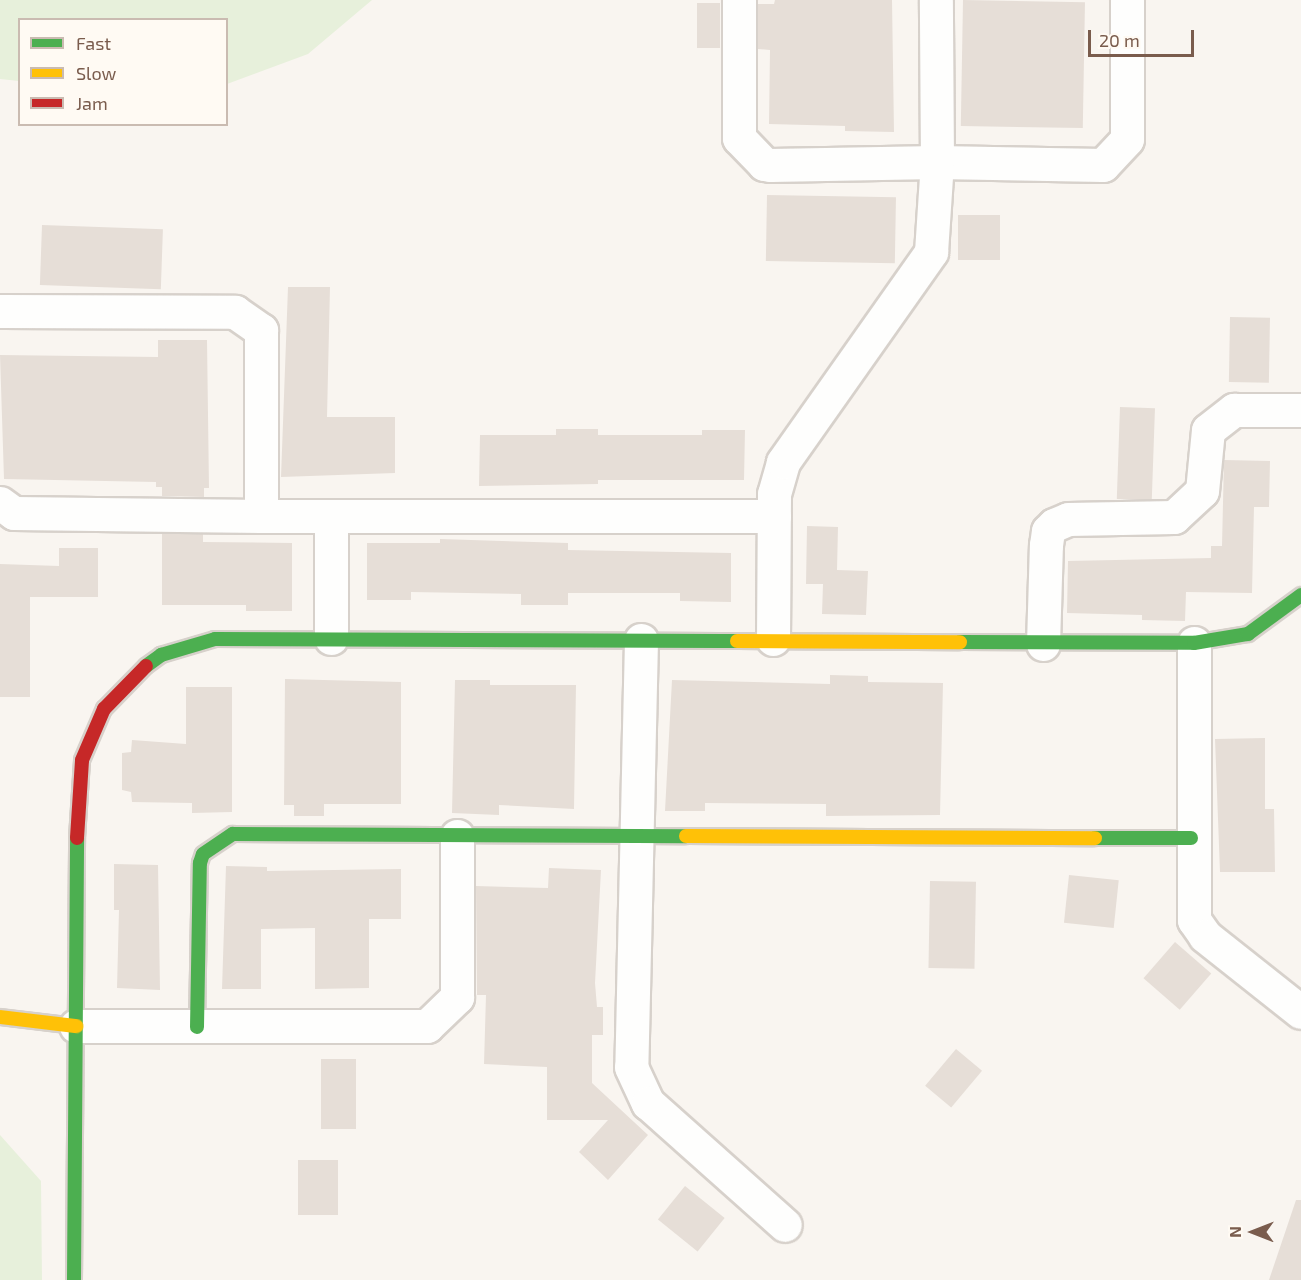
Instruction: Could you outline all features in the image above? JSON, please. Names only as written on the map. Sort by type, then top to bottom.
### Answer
[{"type":"street","points":[[739,0],[739,138],[764,164],[937,162],[1103,165],[1127,139],[1127,0]]},
{"type":"street","points":[[773,639],[774,494],[783,462],[931,252],[937,162],[936,0]]},
{"type":"street","points":[[0,311],[235,312],[261,330],[261,516]]},
{"type":"street","points":[[1044,644],[1046,545],[1048,531],[1054,525],[1068,519],[1174,517],[1202,491],[1208,430],[1234,410],[1301,410]]},
{"type":"street","points":[[0,503],[14,513],[261,516],[774,516]]},
{"type":"street","points":[[331,638],[332,516]]},
{"type":"street","points":[[74,1280],[77,795],[82,760],[104,709],[148,663],[191,644],[214,639],[773,639],[1044,644],[1194,643],[1248,634],[1301,595]]},
{"type":"street","points":[[641,640],[640,834],[634,1073],[648,1103],[785,1225]]},
{"type":"street","points":[[1194,643],[1191,900],[1199,930],[1301,1012]]},
{"type":"street","points":[[197,1027],[203,854],[233,834],[1191,838]]},
{"type":"street","points":[[0,1017],[76,1026],[426,1026],[457,997],[457,836]]},
{"type":"green space","points":[[0,0],[372,0],[308,54],[228,84],[228,18],[18,18],[18,81],[0,79]]},
{"type":"green space","points":[[0,1135],[41,1181],[42,1280],[0,1280]]},
{"type":"building","points":[[775,0],[892,0],[894,132],[845,131],[845,126],[769,124],[770,50],[758,49],[758,4],[774,4]]},
{"type":"building","points":[[963,0],[1085,2],[1083,128],[961,126]]},
{"type":"building","points":[[697,3],[720,3],[720,48],[697,48]]},
{"type":"building","points":[[767,195],[896,197],[895,263],[766,261]]},
{"type":"building","points":[[958,215],[1000,215],[1000,260],[958,260]]},
{"type":"building","points":[[42,225],[163,229],[161,289],[40,285]]},
{"type":"building","points":[[288,287],[330,287],[327,417],[395,417],[395,473],[281,477]]},
{"type":"building","points":[[1230,317],[1270,318],[1269,383],[1229,382]]},
{"type":"building","points":[[158,340],[207,340],[209,488],[204,488],[204,497],[162,496],[162,487],[156,487],[156,482],[4,479],[0,355],[158,357]]},
{"type":"building","points":[[1120,407],[1155,408],[1152,500],[1117,499]]},
{"type":"building","points":[[556,429],[598,429],[598,435],[702,435],[702,430],[745,430],[744,480],[598,480],[598,484],[479,486],[480,435],[556,435]]},
{"type":"building","points":[[1224,460],[1270,461],[1269,507],[1254,507],[1252,593],[1186,592],[1185,621],[1142,620],[1142,615],[1067,613],[1068,561],[1211,558],[1211,546],[1222,546]]},
{"type":"building","points":[[807,526],[838,527],[837,570],[868,571],[866,615],[822,614],[823,584],[806,584]]},
{"type":"building","points":[[162,534],[203,534],[203,542],[292,543],[292,611],[246,611],[246,605],[162,605]]},
{"type":"building","points":[[440,539],[568,543],[568,550],[731,553],[731,602],[680,601],[680,593],[568,593],[568,605],[521,605],[521,594],[411,592],[411,600],[367,600],[367,543],[440,543]]},
{"type":"building","points":[[59,548],[98,548],[98,597],[30,597],[30,697],[0,697],[0,564],[59,566]]},
{"type":"building","points":[[830,675],[868,676],[868,682],[943,683],[940,815],[826,816],[826,804],[705,803],[705,811],[665,811],[672,680],[830,684]]},
{"type":"building","points":[[285,679],[401,682],[401,804],[324,804],[324,816],[294,816],[294,805],[284,805]]},
{"type":"building","points":[[455,680],[490,680],[490,685],[576,685],[574,809],[499,805],[499,815],[452,813]]},
{"type":"building","points":[[186,687],[232,687],[232,812],[192,813],[192,803],[132,802],[131,792],[122,790],[122,753],[131,752],[132,740],[186,744]]},
{"type":"building","points":[[1265,738],[1265,809],[1274,809],[1275,872],[1220,872],[1215,739]]},
{"type":"building","points":[[114,864],[158,865],[160,990],[117,988],[119,910],[114,910]]},
{"type":"building","points":[[226,866],[267,867],[267,871],[401,869],[401,919],[369,919],[369,988],[315,989],[315,928],[261,929],[261,989],[222,989]]},
{"type":"building","points":[[549,868],[601,870],[595,983],[597,1007],[603,1007],[603,1035],[592,1035],[592,1083],[648,1135],[608,1180],[579,1152],[608,1120],[547,1120],[547,1067],[484,1064],[486,995],[477,995],[476,886],[548,888]]},
{"type":"building","points":[[1069,875],[1119,880],[1114,928],[1064,923]]},
{"type":"building","points":[[930,881],[976,882],[974,969],[928,968]]},
{"type":"building","points":[[1175,942],[1211,973],[1180,1010],[1144,978]]},
{"type":"building","points":[[956,1049],[982,1071],[951,1108],[925,1086]]},
{"type":"building","points":[[321,1059],[356,1059],[356,1129],[321,1129]]},
{"type":"building","points":[[298,1160],[338,1160],[338,1215],[298,1215]]},
{"type":"building","points":[[685,1186],[725,1218],[698,1252],[658,1219]]},
{"type":"building","points":[[1296,1200],[1301,1200],[1301,1280],[1269,1280]]},
{"type":"traffic: fast","points":[[960,642],[1194,643],[1248,634],[1301,595]]},
{"type":"traffic: fast","points":[[146,666],[161,655],[215,639],[737,641]]},
{"type":"traffic: fast","points":[[197,1027],[200,863],[203,854],[233,834],[686,836]]},
{"type":"traffic: fast","points":[[74,1280],[77,838]]},
{"type":"traffic: fast","points":[[1095,838],[1191,838]]},
{"type":"traffic: slow","points":[[737,641],[960,642]]},
{"type":"traffic: slow","points":[[686,836],[1095,838]]},
{"type":"traffic: slow","points":[[0,1017],[76,1026]]},
{"type":"traffic: jam","points":[[77,838],[82,760],[104,709],[146,666]]}]
